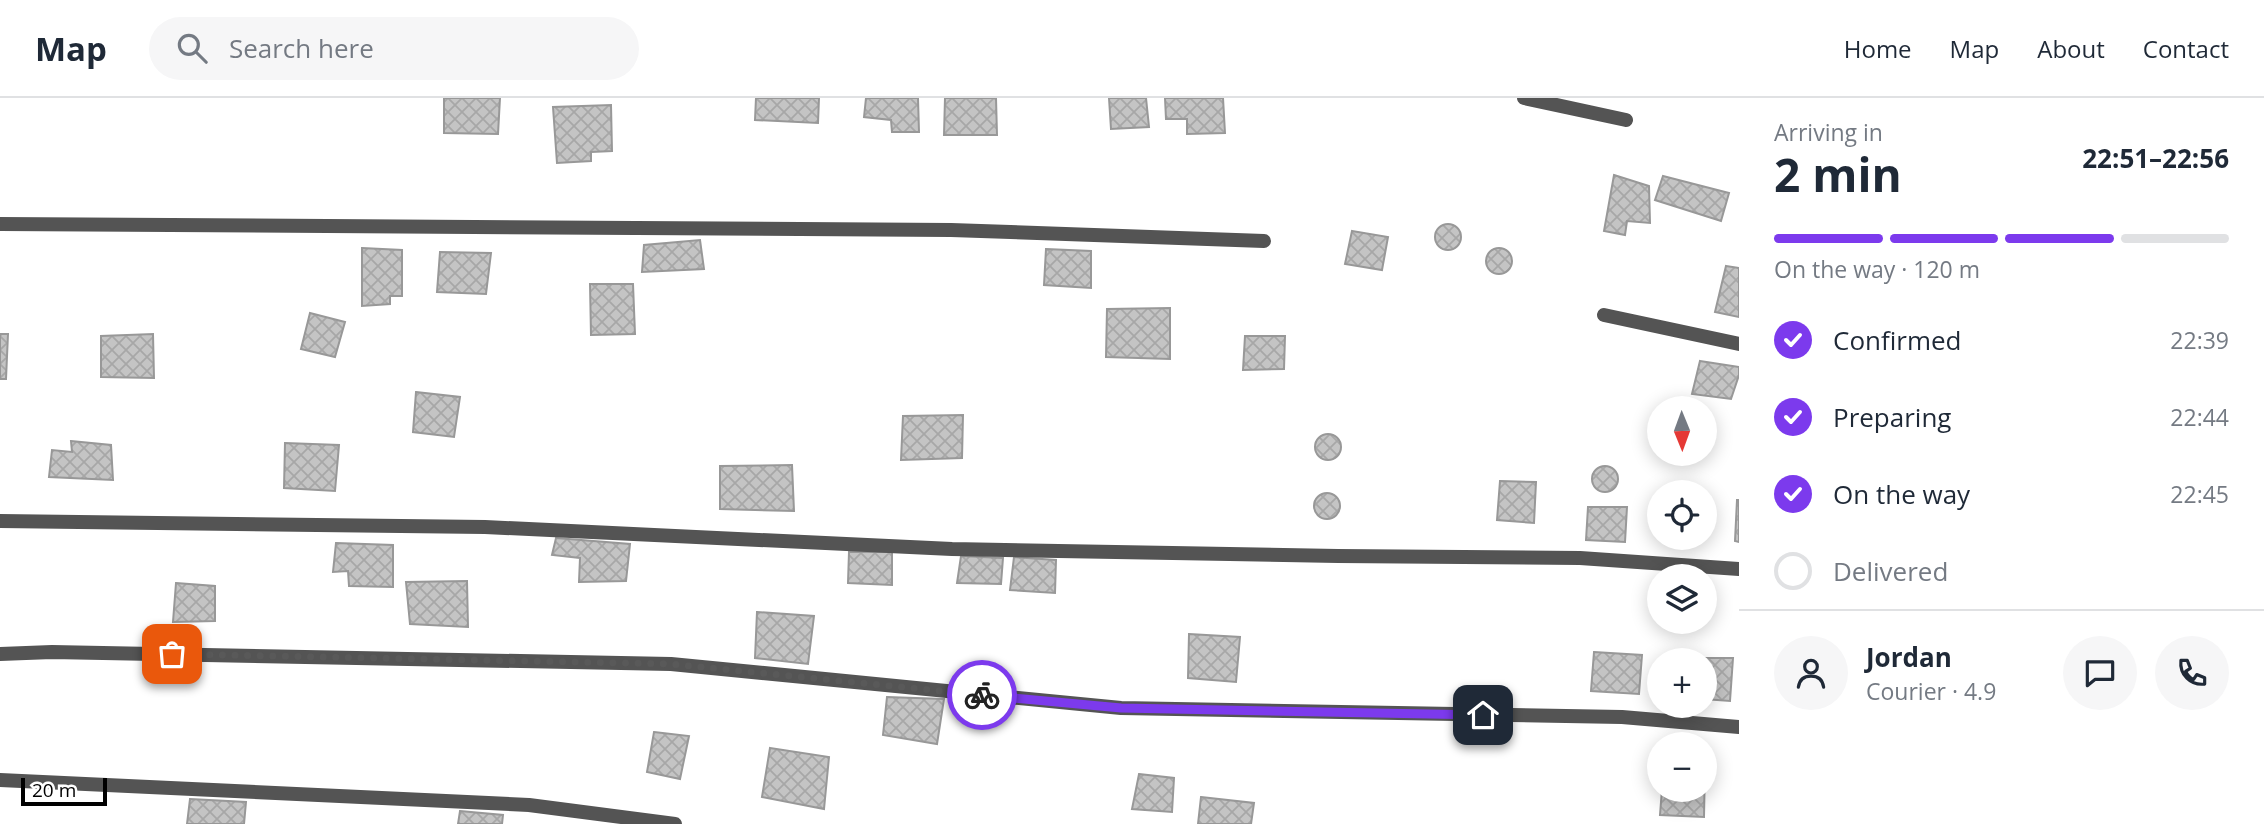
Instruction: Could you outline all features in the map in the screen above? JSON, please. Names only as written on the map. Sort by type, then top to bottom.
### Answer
[{"type":"street","points":[[1524,98],[1626,120]]},
{"type":"street","points":[[0,224],[951,230],[1264,241]]},
{"type":"street","points":[[1604,315],[1739,344]]},
{"type":"street","points":[[0,521],[485,527],[952,550],[1580,558],[1739,569]]},
{"type":"street","points":[[0,654],[65,652],[671,664],[1121,708],[1622,717],[1739,727]]},
{"type":"street","points":[[0,780],[529,805],[675,824]]},
{"type":"building","points":[[444,98],[500,98],[498,134],[444,133]]},
{"type":"building","points":[[756,98],[819,98],[818,123],[755,120]]},
{"type":"building","points":[[866,98],[918,98],[919,132],[892,132],[891,120],[864,117]]},
{"type":"building","points":[[945,98],[996,98],[997,135],[944,135]]},
{"type":"building","points":[[1109,98],[1146,98],[1149,127],[1111,129]]},
{"type":"building","points":[[1165,98],[1223,98],[1225,133],[1187,134],[1187,119],[1166,119]]},
{"type":"building","points":[[611,105],[612,151],[591,152],[591,161],[557,163],[553,107]]},
{"type":"building","points":[[1614,175],[1649,186],[1650,223],[1627,221],[1625,235],[1604,231]]},
{"type":"building","points":[[1663,176],[1729,193],[1721,221],[1655,200]]},
{"type":"building","points":[[1448,224],[1457,228],[1461,237],[1457,246],[1448,250],[1439,246],[1435,237],[1439,228]]},
{"type":"building","points":[[1352,231],[1388,237],[1382,270],[1345,264]]},
{"type":"building","points":[[700,240],[704,269],[642,272],[644,245]]},
{"type":"building","points":[[362,248],[402,250],[402,296],[390,296],[390,304],[362,306]]},
{"type":"building","points":[[1499,248],[1508,252],[1512,261],[1508,270],[1499,274],[1490,270],[1486,261],[1490,252]]},
{"type":"building","points":[[1046,249],[1091,251],[1091,288],[1044,285]]},
{"type":"building","points":[[440,252],[491,253],[486,294],[437,292]]},
{"type":"building","points":[[1726,266],[1739,268],[1739,317],[1715,312]]},
{"type":"building","points":[[590,284],[633,284],[635,334],[591,335]]},
{"type":"building","points":[[1170,308],[1170,359],[1106,357],[1107,309]]},
{"type":"building","points":[[310,313],[345,322],[335,357],[301,349]]},
{"type":"building","points":[[0,334],[8,334],[6,379],[0,379]]},
{"type":"building","points":[[153,334],[154,378],[101,377],[101,336]]},
{"type":"building","points":[[1245,336],[1285,336],[1284,369],[1243,370]]},
{"type":"building","points":[[1700,361],[1739,367],[1731,399],[1692,394]]},
{"type":"building","points":[[416,392],[460,397],[454,437],[413,432]]},
{"type":"building","points":[[963,415],[962,458],[901,460],[903,416]]},
{"type":"building","points":[[1328,434],[1337,438],[1341,447],[1337,456],[1328,460],[1319,456],[1315,447],[1319,438]]},
{"type":"building","points":[[71,441],[111,445],[113,480],[49,477],[52,450],[72,452]]},
{"type":"building","points":[[285,443],[339,445],[335,491],[284,488]]},
{"type":"building","points":[[792,465],[794,511],[720,509],[720,466]]},
{"type":"building","points":[[1605,466],[1614,470],[1618,479],[1614,488],[1605,492],[1596,488],[1592,479],[1596,470]]},
{"type":"building","points":[[1500,481],[1536,482],[1534,523],[1497,520]]},
{"type":"building","points":[[1327,493],[1336,497],[1340,506],[1336,515],[1327,519],[1318,515],[1314,506],[1318,497]]},
{"type":"building","points":[[1739,500],[1739,542],[1735,541]]},
{"type":"building","points":[[1588,507],[1627,507],[1625,542],[1586,540]]},
{"type":"building","points":[[556,538],[630,544],[626,581],[579,582],[580,558],[552,555]]},
{"type":"building","points":[[336,543],[393,545],[393,587],[349,586],[348,571],[333,572]]},
{"type":"building","points":[[849,552],[892,552],[892,585],[848,583]]},
{"type":"building","points":[[961,556],[1003,558],[1001,584],[957,583]]},
{"type":"building","points":[[1014,557],[1056,560],[1055,593],[1010,590]]},
{"type":"building","points":[[467,581],[468,627],[410,624],[406,582]]},
{"type":"building","points":[[176,583],[215,586],[215,621],[173,622]]},
{"type":"building","points":[[757,612],[814,616],[808,664],[755,658]]},
{"type":"building","points":[[1189,634],[1240,637],[1236,682],[1188,678]]},
{"type":"building","points":[[1594,652],[1642,655],[1639,694],[1591,691]]},
{"type":"building","points":[[1717,658],[1733,658],[1730,701],[1717,700]]},
{"type":"building","points":[[887,697],[944,699],[937,744],[883,735]]},
{"type":"building","points":[[654,732],[689,736],[680,779],[647,772]]},
{"type":"building","points":[[770,748],[829,757],[824,809],[762,797]]},
{"type":"building","points":[[1139,774],[1174,778],[1172,812],[1132,809]]},
{"type":"building","points":[[1201,797],[1254,803],[1251,824],[1198,824]]},
{"type":"building","points":[[190,799],[246,802],[244,824],[187,824]]},
{"type":"building","points":[[1661,802],[1704,802],[1704,817],[1660,815]]},
{"type":"building","points":[[460,811],[503,815],[502,824],[458,824]]},
{"type":"way so far","points":[[172,654],[671,664],[982,695]]},
{"type":"route","points":[[982,695],[1121,708],[1483,715]]}]
